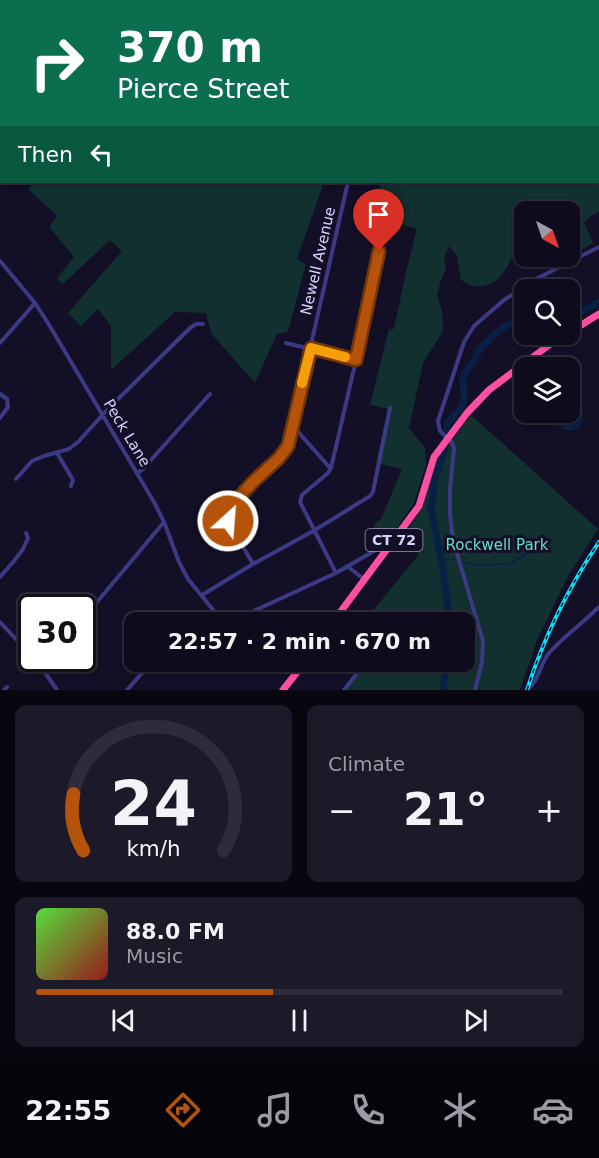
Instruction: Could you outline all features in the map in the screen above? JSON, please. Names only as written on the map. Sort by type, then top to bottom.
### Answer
[{"type":"highway","points":[[580,326],[599,314]]},
{"type":"highway","name":"CT 72","points":[[341,612],[419,506],[434,457],[447,437],[489,390],[549,345]]},
{"type":"highway","points":[[284,690],[297,672]]},
{"type":"street","name":"Newell Avenue","points":[[253,564],[228,521],[228,510],[288,446],[348,183]]},
{"type":"street","points":[[336,573],[300,499],[331,468],[383,231]]},
{"type":"street","points":[[475,690],[482,662],[483,641],[453,540],[450,490],[454,448],[438,421],[464,342],[474,326],[492,309],[538,278],[599,247]]},
{"type":"street","name":"Peck Lane","points":[[0,261],[48,323],[138,473],[164,522],[188,579],[215,612]]},
{"type":"street","points":[[0,343],[34,303]]},
{"type":"street","points":[[16,479],[32,461],[57,453],[78,442],[190,328],[196,324],[203,324]]},
{"type":"street","points":[[286,343],[356,360]]},
{"type":"street","points":[[138,473],[210,393]]},
{"type":"street","points":[[0,394],[7,399],[8,407],[0,418]]},
{"type":"street","points":[[202,595],[366,499],[373,492],[390,408]]},
{"type":"street","points":[[293,426],[331,468]]},
{"type":"street","points":[[57,453],[73,480],[70,486]]},
{"type":"street","points":[[96,603],[164,522]]},
{"type":"street","points":[[0,577],[23,549],[28,538],[26,533]]},
{"type":"street","points":[[252,612],[336,573],[381,548],[390,546]]},
{"type":"street","points":[[347,566],[365,580]]},
{"type":"street","points":[[527,690],[534,683],[549,654],[599,607]]},
{"type":"street","points":[[0,621],[18,641]]},
{"type":"street","points":[[45,672],[57,690]]},
{"type":"street","points":[[127,690],[143,672]]},
{"type":"street","points":[[344,690],[358,672]]},
{"type":"green space","points":[[32,183],[324,183],[297,259],[306,264],[288,332],[277,334],[255,383],[211,333],[206,313],[175,312],[111,370],[111,326],[98,309],[81,326],[68,313],[122,251],[110,240],[63,284],[57,278],[74,257],[49,227],[57,216],[29,190]]},
{"type":"green space","points":[[381,183],[599,183],[599,212],[584,222],[593,243],[580,250],[580,201],[514,201],[514,254],[499,278],[488,285],[472,286],[461,280],[457,256],[449,246],[444,258],[446,269],[437,295],[442,310],[443,331],[423,363],[409,428],[425,448],[426,465],[414,503],[389,540],[379,534],[373,525],[381,519],[402,469],[376,463],[388,409],[370,405],[389,329],[394,329],[417,229],[373,215]]},
{"type":"green space","name":"Rockwell Park","points":[[471,415],[598,529],[567,578],[537,640],[520,690],[346,690],[359,672],[475,672],[475,612],[372,612],[419,554],[399,541],[423,505],[434,468]]},
{"type":"water","points":[[580,408],[583,412],[584,418],[579,428],[569,431],[554,423],[580,423]]},
{"type":"waterway","points":[[580,312],[599,302]]},
{"type":"waterway","points":[[449,612],[431,509],[435,479],[444,451],[448,422],[459,411],[463,403],[463,377],[481,348],[503,327],[514,322]]},
{"type":"waterway","points":[[462,562],[478,565],[509,564],[530,552]]},
{"type":"waterway","points":[[442,563],[452,559],[456,560]]},
{"type":"waterway","points":[[443,690],[445,672]]},
{"type":"railway","points":[[527,690],[558,613],[599,542]]},
{"type":"slow traffic","points":[[302,383],[311,348],[345,357]]},
{"type":"route","points":[[228,521],[227,515],[231,506],[288,446],[311,348],[356,360],[379,251]]}]
